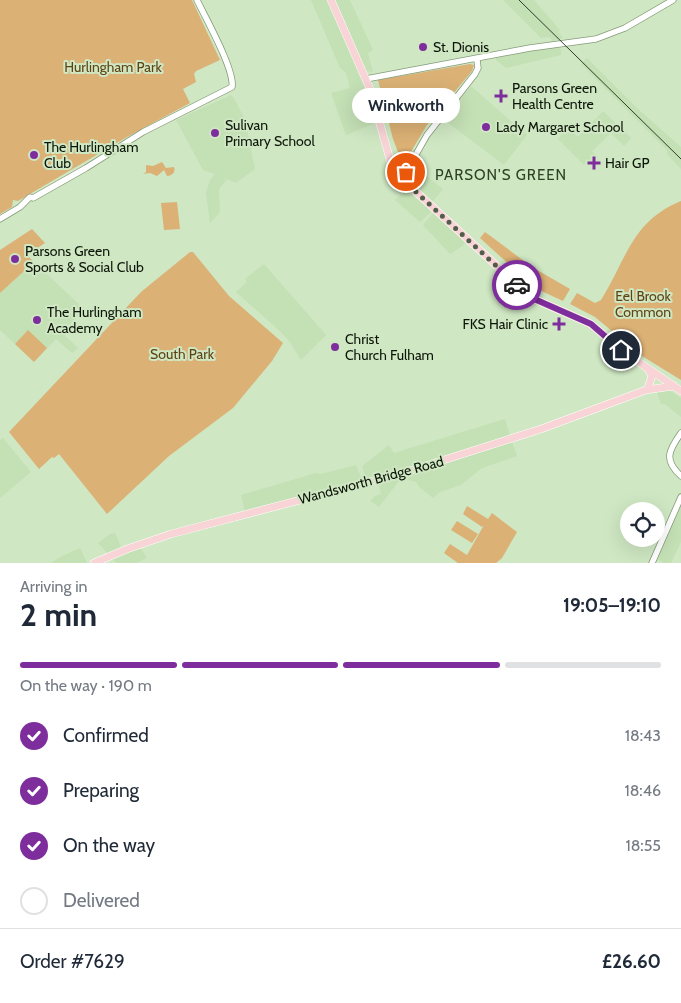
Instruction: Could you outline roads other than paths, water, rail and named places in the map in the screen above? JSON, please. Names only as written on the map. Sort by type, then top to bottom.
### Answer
[{"type":"main road","points":[[330,0],[370,89],[388,155],[402,179],[532,298],[591,324],[681,391]]},
{"type":"main road","points":[[647,389],[652,376],[648,368]]},
{"type":"main road","points":[[647,389],[662,378]]},
{"type":"main road","points":[[647,389],[674,386]]},
{"type":"main road","name":"Wandsworth Bridge Road","points":[[94,563],[170,534],[403,473],[541,429],[647,389]]},
{"type":"street","points":[[0,219],[144,132],[231,88],[233,85],[229,72],[197,0]]},
{"type":"street","points":[[366,79],[477,60],[530,48],[596,39],[625,28],[673,0]]},
{"type":"street","points":[[402,179],[427,135],[475,74],[478,68],[477,60]]},
{"type":"street","points":[[681,433],[671,448],[670,457],[674,469],[681,476]]},
{"type":"street","points":[[652,563],[681,497]]},
{"type":"railway","points":[[519,0],[681,159]]},
{"type":"place","name":"St. Dionis","points":[[423,47]]},
{"type":"place","name":"Parsons Green Health Centre","points":[[501,96]]},
{"type":"place","name":"Lady Margaret School","points":[[486,127]]},
{"type":"place","name":"Sulivan Primary School","points":[[215,133]]},
{"type":"place","name":"The Hurlingham Club","points":[[34,155]]},
{"type":"place","name":"Hair GP","points":[[594,163]]},
{"type":"place","name":"Winkworth","points":[[406,172]]},
{"type":"place","name":"Parsons Green Sports & Social Club","points":[[15,259]]},
{"type":"place","name":"The Hurlingham Academy","points":[[37,320]]},
{"type":"place","name":"FKS Hair Clinic","points":[[559,324]]},
{"type":"place","name":"Christ Church Fulham","points":[[335,347]]},
{"type":"district","name":"PARSON'S GREEN","points":[[501,175]]},
{"type":"park label","name":"Hurlingham Park","points":[[113,67]]},
{"type":"park label","name":"Eel Brook Common","points":[[643,304]]},
{"type":"park label","name":"South Park","points":[[182,354]]}]
